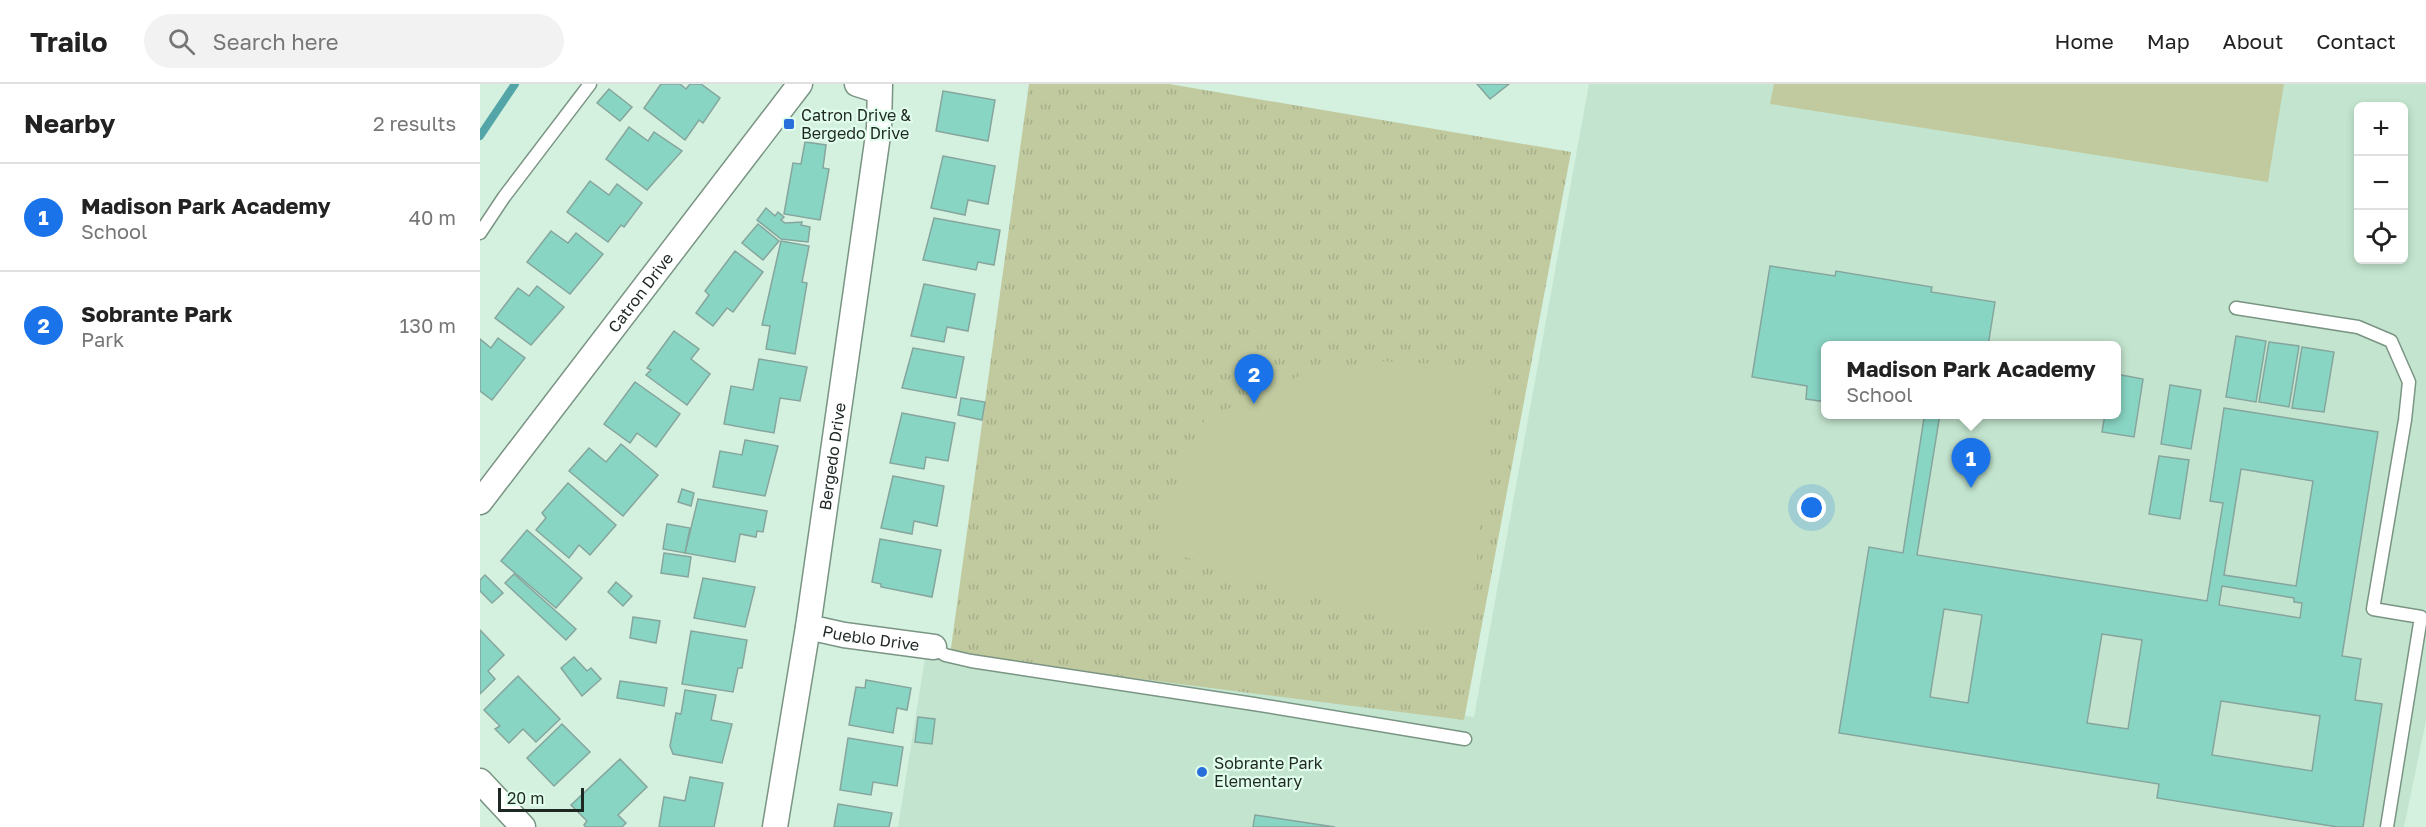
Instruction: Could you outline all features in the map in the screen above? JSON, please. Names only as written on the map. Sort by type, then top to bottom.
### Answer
[{"type":"street","name":"Catron Drive","points":[[480,502],[800,84]]},
{"type":"street","name":"Bergedo Drive","points":[[775,827],[808,627],[879,128],[872,86]]},
{"type":"street","name":"Pueblo Drive","points":[[808,627],[934,647]]},
{"type":"street","points":[[480,781],[523,827]]},
{"type":"lane","points":[[480,233],[504,197],[590,84]]},
{"type":"lane","points":[[2236,308],[2358,327],[2391,341],[2409,382],[2405,420],[2373,609],[2421,617],[2387,827]]},
{"type":"lane","points":[[934,647],[945,655],[971,661],[1465,739]]},
{"type":"shaded area","points":[[1589,84],[2426,84],[2426,721],[2404,827],[898,827],[927,646],[1474,717]]},
{"type":"green space","points":[[1029,84],[1169,84],[1571,152],[1464,720],[950,655]]},
{"type":"green space","points":[[1774,84],[2284,84],[2268,182],[1770,104]]},
{"type":"green space","points":[[1380,361],[1495,367],[1472,613],[1424,631],[1153,547],[1173,491],[1205,419],[1302,375]]},
{"type":"building","points":[[661,84],[680,84],[686,89],[690,84],[701,84],[720,98],[703,123],[699,120],[685,140],[644,108]]},
{"type":"building","points":[[1477,84],[1509,84],[1490,99]]},
{"type":"building","points":[[609,89],[632,107],[620,121],[597,103]]},
{"type":"building","points":[[943,91],[995,100],[988,141],[936,131]]},
{"type":"building","points":[[629,127],[648,141],[654,132],[682,151],[647,190],[606,159]]},
{"type":"building","points":[[805,142],[826,145],[823,168],[829,169],[820,220],[784,214],[793,163],[801,164]]},
{"type":"building","points":[[943,156],[995,166],[988,204],[968,200],[965,215],[931,208]]},
{"type":"building","points":[[590,181],[609,195],[617,184],[642,203],[624,227],[621,225],[608,242],[567,212]]},
{"type":"building","points":[[766,208],[775,216],[778,212],[784,217],[781,220],[785,223],[802,222],[801,225],[810,227],[808,242],[781,239],[757,220]]},
{"type":"building","points":[[934,218],[1000,230],[994,265],[978,262],[976,270],[923,260]]},
{"type":"building","points":[[758,224],[779,241],[763,260],[742,243]]},
{"type":"building","points":[[551,231],[568,243],[576,233],[603,254],[570,294],[527,262]]},
{"type":"building","points":[[781,241],[809,246],[802,282],[807,283],[795,354],[766,349],[770,326],[762,325]]},
{"type":"building","points":[[735,251],[763,272],[733,312],[727,308],[713,326],[696,313],[709,295],[705,291]]},
{"type":"building","points":[[1770,266],[1835,276],[1836,271],[1932,287],[1931,292],[1995,302],[1989,341],[1821,341],[1821,401],[1806,399],[1807,386],[1752,377]]},
{"type":"building","points":[[924,284],[975,294],[968,331],[947,327],[944,342],[911,336]]},
{"type":"building","points":[[537,286],[564,307],[531,345],[495,318],[518,288],[529,296]]},
{"type":"building","points":[[674,331],[699,349],[691,359],[710,374],[687,405],[646,375],[651,370],[647,368]]},
{"type":"building","points":[[2236,336],[2266,341],[2256,402],[2226,397]]},
{"type":"building","points":[[498,338],[525,358],[492,400],[480,391],[480,339],[491,348]]},
{"type":"building","points":[[2269,342],[2299,346],[2289,407],[2259,402]]},
{"type":"building","points":[[2302,347],[2334,352],[2324,412],[2292,408]]},
{"type":"building","points":[[913,348],[964,357],[956,398],[902,388]]},
{"type":"building","points":[[759,359],[807,367],[800,401],[780,398],[774,433],[724,424],[731,386],[753,390]]},
{"type":"building","points":[[2121,375],[2143,379],[2134,437],[2102,432],[2104,419],[2121,419]]},
{"type":"building","points":[[635,382],[680,414],[656,447],[637,433],[630,443],[604,424]]},
{"type":"building","points":[[2170,385],[2201,390],[2191,449],[2161,444]]},
{"type":"building","points":[[961,398],[985,402],[982,420],[958,415]]},
{"type":"building","points":[[2224,408],[2378,432],[2342,656],[2361,659],[2355,700],[2382,704],[2363,827],[2338,827],[2157,798],[2159,784],[1839,733],[1869,547],[1903,553],[1924,419],[1939,419],[1917,555],[2207,601],[2223,503],[2210,501]],"holes":[[[2241,469],[2313,481],[2296,586],[2224,575]],[[2222,586],[2294,598],[2294,602],[2302,603],[2300,618],[2219,605]],[[1944,609],[1982,615],[1968,703],[1930,697]],[[2102,634],[2142,640],[2128,729],[2087,723]],[[2221,701],[2320,716],[2312,771],[2212,755]]]},
{"type":"building","points":[[902,413],[955,423],[948,461],[926,457],[924,469],[890,463]]},
{"type":"building","points":[[745,440],[778,446],[765,496],[713,487],[720,451],[742,455]]},
{"type":"building","points":[[621,444],[658,475],[623,516],[569,471],[589,448],[606,462]]},
{"type":"building","points":[[2159,456],[2189,460],[2180,519],[2149,514]]},
{"type":"building","points":[[893,476],[944,486],[937,526],[914,521],[912,534],[881,528]]},
{"type":"building","points":[[568,483],[616,525],[590,555],[579,545],[569,558],[536,530],[546,518],[542,513]]},
{"type":"building","points":[[682,489],[694,493],[691,506],[678,502]]},
{"type":"building","points":[[698,499],[767,511],[763,532],[757,531],[756,537],[740,534],[735,562],[685,553]]},
{"type":"building","points":[[667,524],[690,528],[685,553],[663,549]]},
{"type":"building","points":[[527,530],[582,578],[556,608],[501,561]]},
{"type":"building","points":[[880,539],[941,550],[932,597],[881,587],[881,584],[872,582]]},
{"type":"building","points":[[664,553],[691,557],[688,577],[661,573]]},
{"type":"building","points":[[514,574],[576,629],[566,640],[505,583]]},
{"type":"building","points":[[485,575],[503,593],[492,603],[480,591],[480,580]]},
{"type":"building","points":[[703,578],[755,587],[745,627],[694,618]]},
{"type":"building","points":[[616,582],[632,596],[623,606],[608,592]]},
{"type":"building","points":[[633,617],[660,621],[656,643],[630,638]]},
{"type":"building","points":[[480,630],[504,655],[488,671],[495,679],[480,694]]},
{"type":"building","points":[[691,631],[747,640],[742,668],[738,668],[733,692],[682,684]]},
{"type":"building","points":[[574,657],[587,671],[591,668],[601,679],[582,696],[561,668]]},
{"type":"building","points":[[518,676],[560,719],[536,742],[523,729],[509,743],[495,729],[500,726],[484,710]]},
{"type":"building","points":[[866,680],[911,688],[907,710],[897,708],[893,733],[849,725],[856,687],[865,688]]},
{"type":"building","points":[[620,681],[667,688],[664,706],[617,698]]},
{"type":"building","points":[[685,690],[716,695],[711,720],[732,724],[722,763],[673,754],[670,746],[676,713],[681,714]]},
{"type":"building","points":[[918,717],[935,719],[932,744],[915,742]]},
{"type":"building","points":[[562,724],[590,752],[554,786],[527,758]]},
{"type":"building","points":[[848,738],[903,747],[897,786],[873,782],[871,795],[840,790]]},
{"type":"building","points":[[620,759],[647,787],[618,815],[626,823],[622,827],[586,827],[584,825],[587,821],[571,805]]},
{"type":"building","points":[[690,777],[723,783],[714,827],[659,827],[664,797],[685,801]]},
{"type":"building","points":[[838,804],[892,813],[889,827],[834,827]]},
{"type":"building","points":[[1255,815],[1335,827],[1253,827]]},
{"type":"waterway","points":[[480,136],[515,84]]},
{"type":"place","name":"Catron Drive & Bergedo Drive","points":[[789,124]]},
{"type":"place","name":"Sobrante Park","points":[[1254,404]]},
{"type":"place","name":"Madison Park Academy","points":[[1971,488]]},
{"type":"place","name":"Sobrante Park Elementary","points":[[1202,772]]}]
